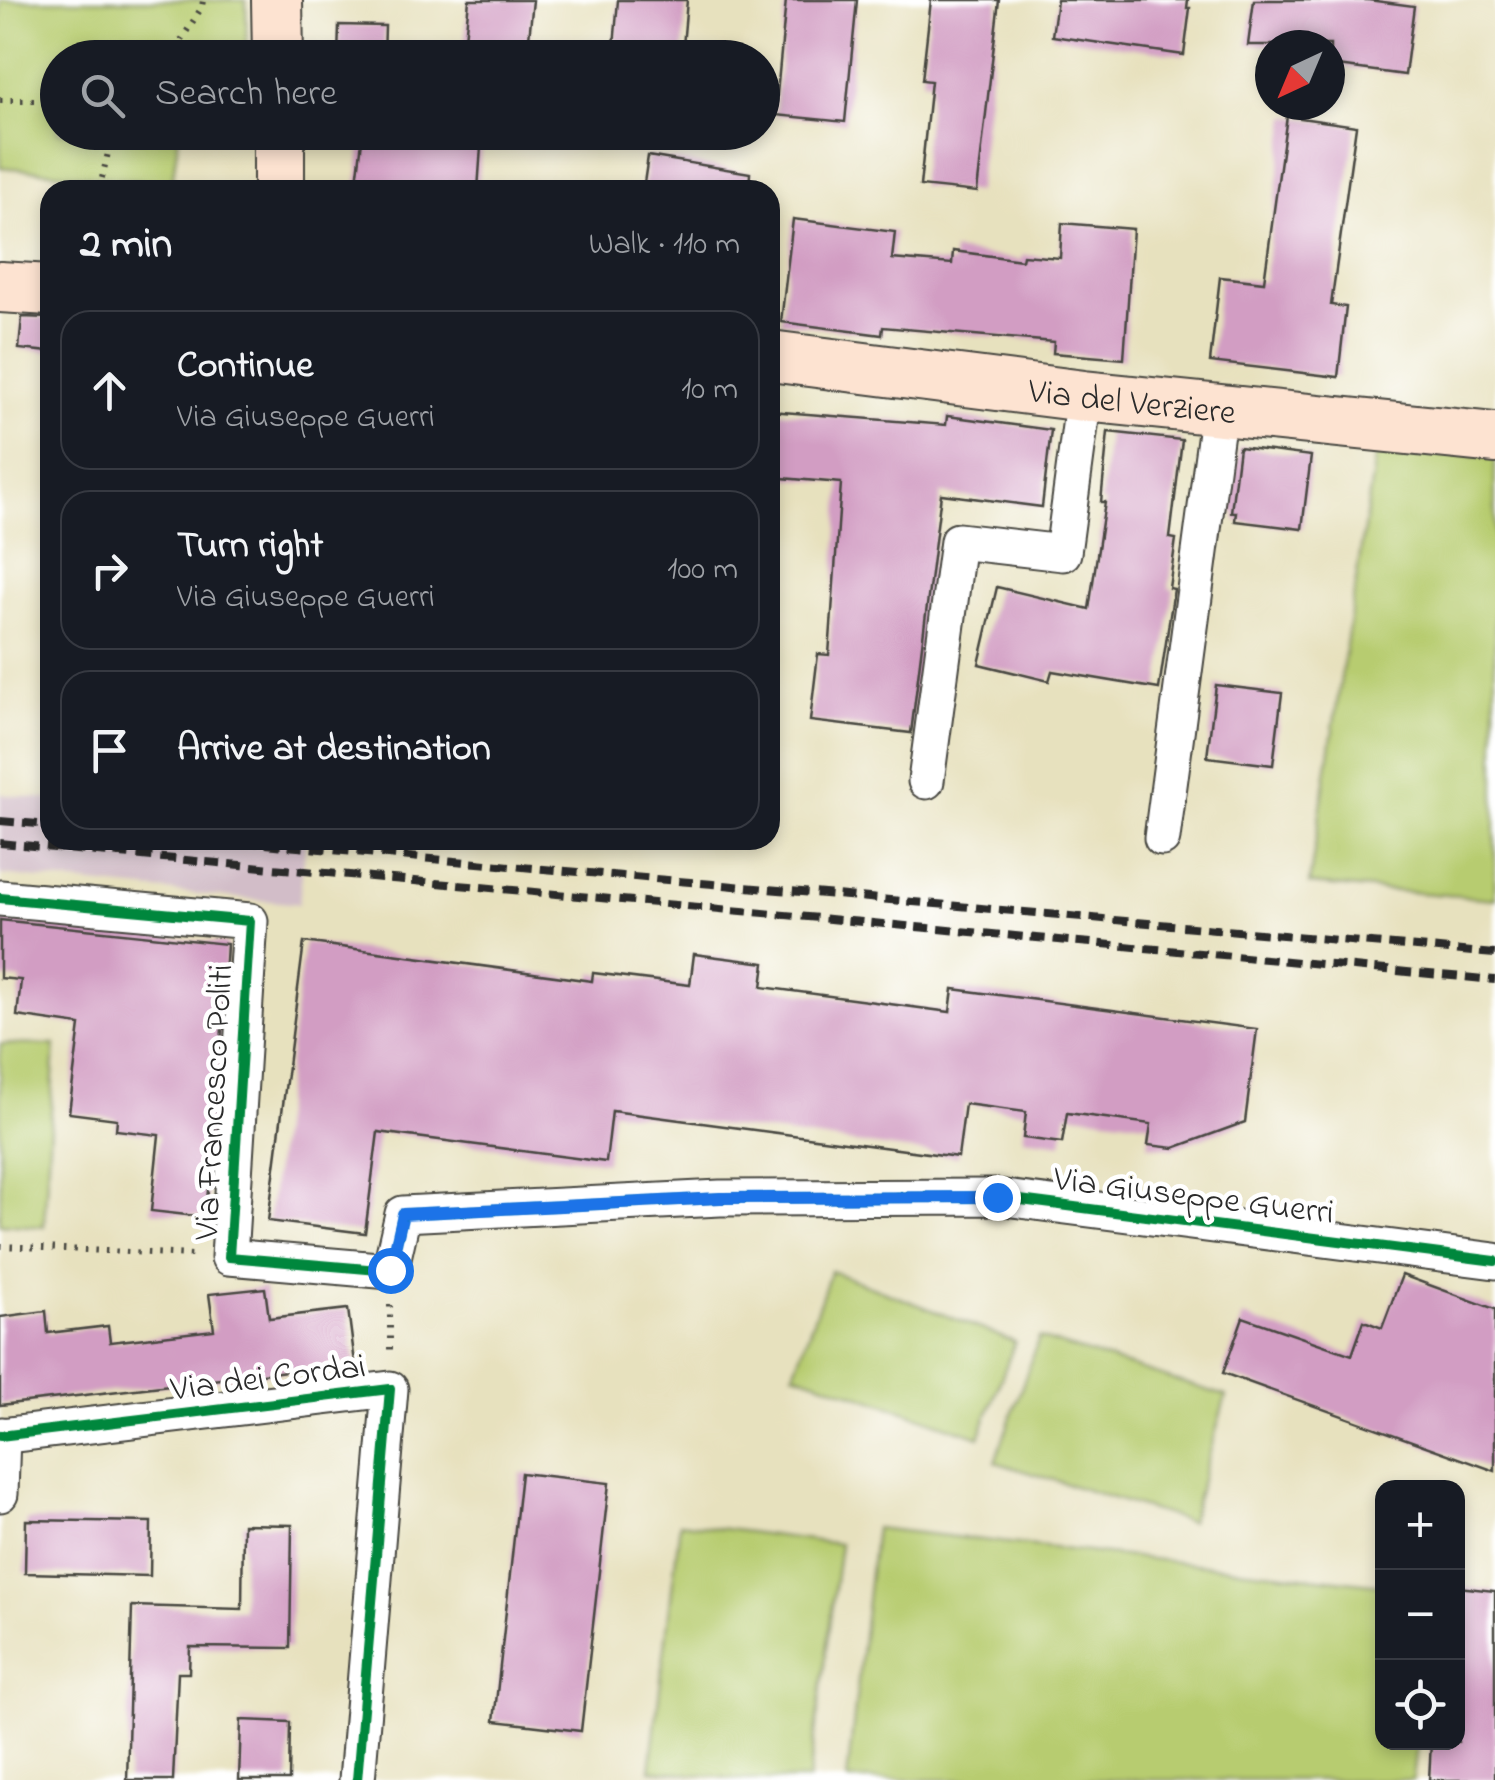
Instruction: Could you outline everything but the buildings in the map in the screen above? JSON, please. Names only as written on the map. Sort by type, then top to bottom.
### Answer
[{"type":"street","points":[[278,0],[278,40]]},
{"type":"street","points":[[278,150],[279,180]]},
{"type":"street","points":[[0,287],[40,289]]},
{"type":"street","name":"Via del Verziere","points":[[780,357],[1084,396],[1495,438]]},
{"type":"street","points":[[926,781],[958,541],[1064,553],[1084,396]]},
{"type":"street","points":[[1162,838],[1220,409]]},
{"type":"street","name":"Via Francesco Politi","points":[[0,898],[250,921],[229,1257],[390,1270]]},
{"type":"street","name":"Via Giuseppe Guerri","points":[[390,1270],[403,1214],[720,1198],[997,1197],[1495,1261]]},
{"type":"street","name":"Via dei Cordai","points":[[1,1435],[390,1388],[358,1780]]},
{"type":"street","points":[[0,1494],[1,1435]]},
{"type":"path","points":[[181,40],[203,0]]},
{"type":"path","points":[[0,100],[40,100]]},
{"type":"path","points":[[102,178],[109,150]]},
{"type":"path","points":[[0,1246],[229,1257]]},
{"type":"path","points":[[390,1270],[390,1388]]},
{"type":"shaded area","points":[[0,794],[40,798],[40,850],[305,850],[299,904],[0,875]]},
{"type":"green space","points":[[0,0],[246,0],[247,40],[40,40],[40,150],[177,150],[173,180],[132,180],[0,167]]},
{"type":"green space","points":[[1377,445],[1495,457],[1495,899],[1309,884]]},
{"type":"green space","points":[[0,1044],[55,1045],[44,1227],[0,1224]]},
{"type":"green space","points":[[831,1271],[1015,1342],[979,1437],[794,1373]]},
{"type":"green space","points":[[1039,1338],[1226,1396],[1190,1522],[995,1462]]},
{"type":"green space","points":[[680,1523],[840,1544],[809,1780],[746,1780],[650,1770]]},
{"type":"green space","points":[[875,1528],[1375,1584],[1375,1750],[1416,1750],[1413,1780],[847,1780]]},
{"type":"railway","points":[[0,821],[40,824]]},
{"type":"railway","points":[[0,843],[40,847]]},
{"type":"railway","points":[[76,850],[1495,980]]},
{"type":"railway","points":[[332,850],[1495,954]]},
{"type":"cycle path","points":[[0,898],[250,921],[229,1257],[390,1271],[403,1214],[720,1198],[997,1197],[1495,1261]]},
{"type":"cycle path","points":[[0,1436],[390,1389],[357,1780]]},
{"type":"route","points":[[390,1270],[403,1214],[720,1198],[997,1197]]}]
